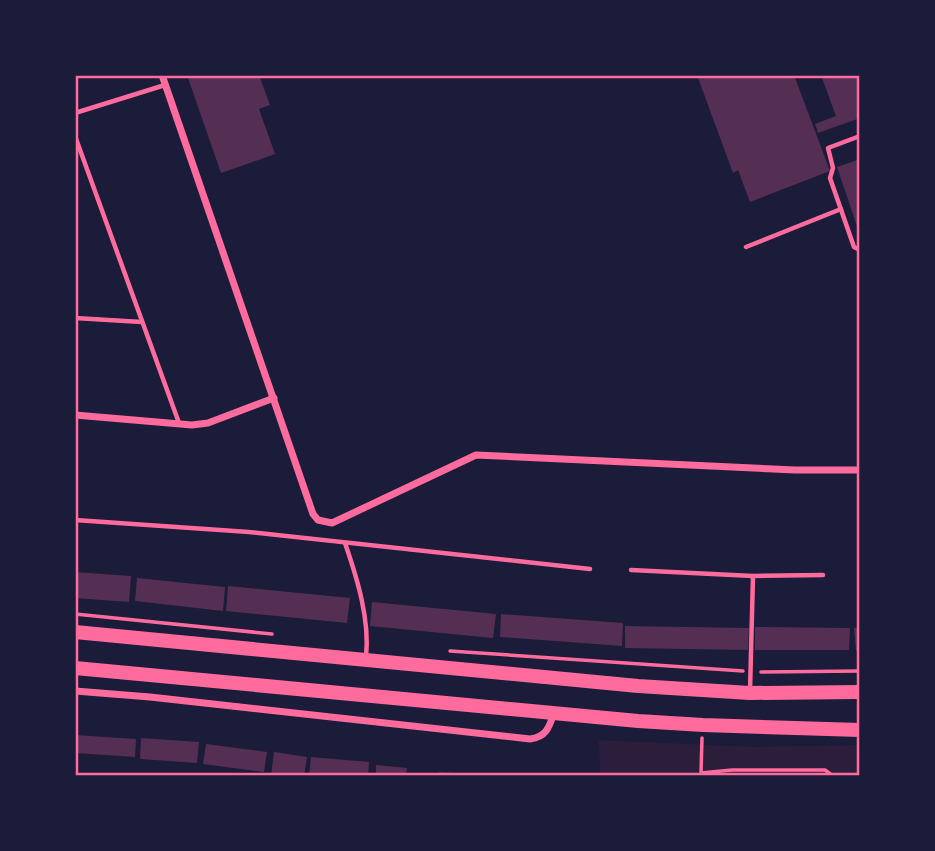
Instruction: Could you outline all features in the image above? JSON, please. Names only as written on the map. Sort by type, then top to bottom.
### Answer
[{"type":"highway","points":[[75,632],[584,681],[750,692],[860,692]]},
{"type":"highway","points":[[75,668],[703,725],[860,730]]},
{"type":"street","points":[[162,75],[313,514],[318,520],[332,523],[475,455],[795,470],[860,470]]},
{"type":"street","points":[[75,415],[208,423],[274,398]]},
{"type":"street","points":[[75,691],[530,739],[540,738],[547,731],[554,713]]},
{"type":"lane","points":[[75,113],[165,85]]},
{"type":"lane","points":[[75,136],[179,423]]},
{"type":"lane","points":[[860,136],[828,148],[833,168],[830,178],[854,247],[860,250]]},
{"type":"lane","points":[[746,247],[841,209]]},
{"type":"lane","points":[[75,318],[142,322]]},
{"type":"lane","points":[[75,520],[250,532],[590,569]]},
{"type":"lane","points":[[345,542],[360,592],[367,645],[366,661]]},
{"type":"lane","points":[[631,570],[753,576],[822,575]]},
{"type":"lane","points":[[750,692],[753,576]]},
{"type":"path","points":[[75,614],[274,634]]},
{"type":"path","points":[[446,650],[751,672],[858,671]]},
{"type":"path","points":[[703,725],[701,774],[732,770],[825,770],[833,776]]},
{"type":"shaded area","points":[[599,740],[755,747],[860,745],[860,776],[600,776]]},
{"type":"building","points":[[187,75],[259,75],[270,105],[259,109],[275,154],[221,173]]},
{"type":"building","points":[[697,75],[794,75],[830,171],[750,202],[738,170],[733,173]]},
{"type":"building","points":[[821,75],[860,75],[860,118],[818,133],[815,124],[836,116]]},
{"type":"building","points":[[860,159],[860,232],[859,232],[837,167]]},
{"type":"building","points":[[75,572],[131,576],[129,602],[75,598]]},
{"type":"building","points":[[137,578],[225,587],[223,611],[135,601]]},
{"type":"building","points":[[228,586],[350,598],[347,623],[226,611]]},
{"type":"building","points":[[372,602],[496,614],[493,638],[370,626]]},
{"type":"building","points":[[501,614],[623,623],[622,646],[500,637]]},
{"type":"building","points":[[625,626],[749,628],[748,650],[625,648]]},
{"type":"building","points":[[755,627],[850,628],[849,650],[755,650]]},
{"type":"building","points":[[860,627],[860,651],[856,651],[854,628]]},
{"type":"building","points":[[75,735],[136,739],[135,757],[75,753]]},
{"type":"building","points":[[141,738],[199,742],[197,763],[140,759]]},
{"type":"building","points":[[206,744],[267,752],[264,772],[203,764]]},
{"type":"building","points":[[274,752],[307,757],[304,776],[271,776]]},
{"type":"building","points":[[311,757],[369,762],[368,776],[309,776]]},
{"type":"building","points":[[376,765],[407,768],[406,776],[376,776]]},
{"type":"building","points":[[439,772],[470,774],[470,776],[439,776]]}]
